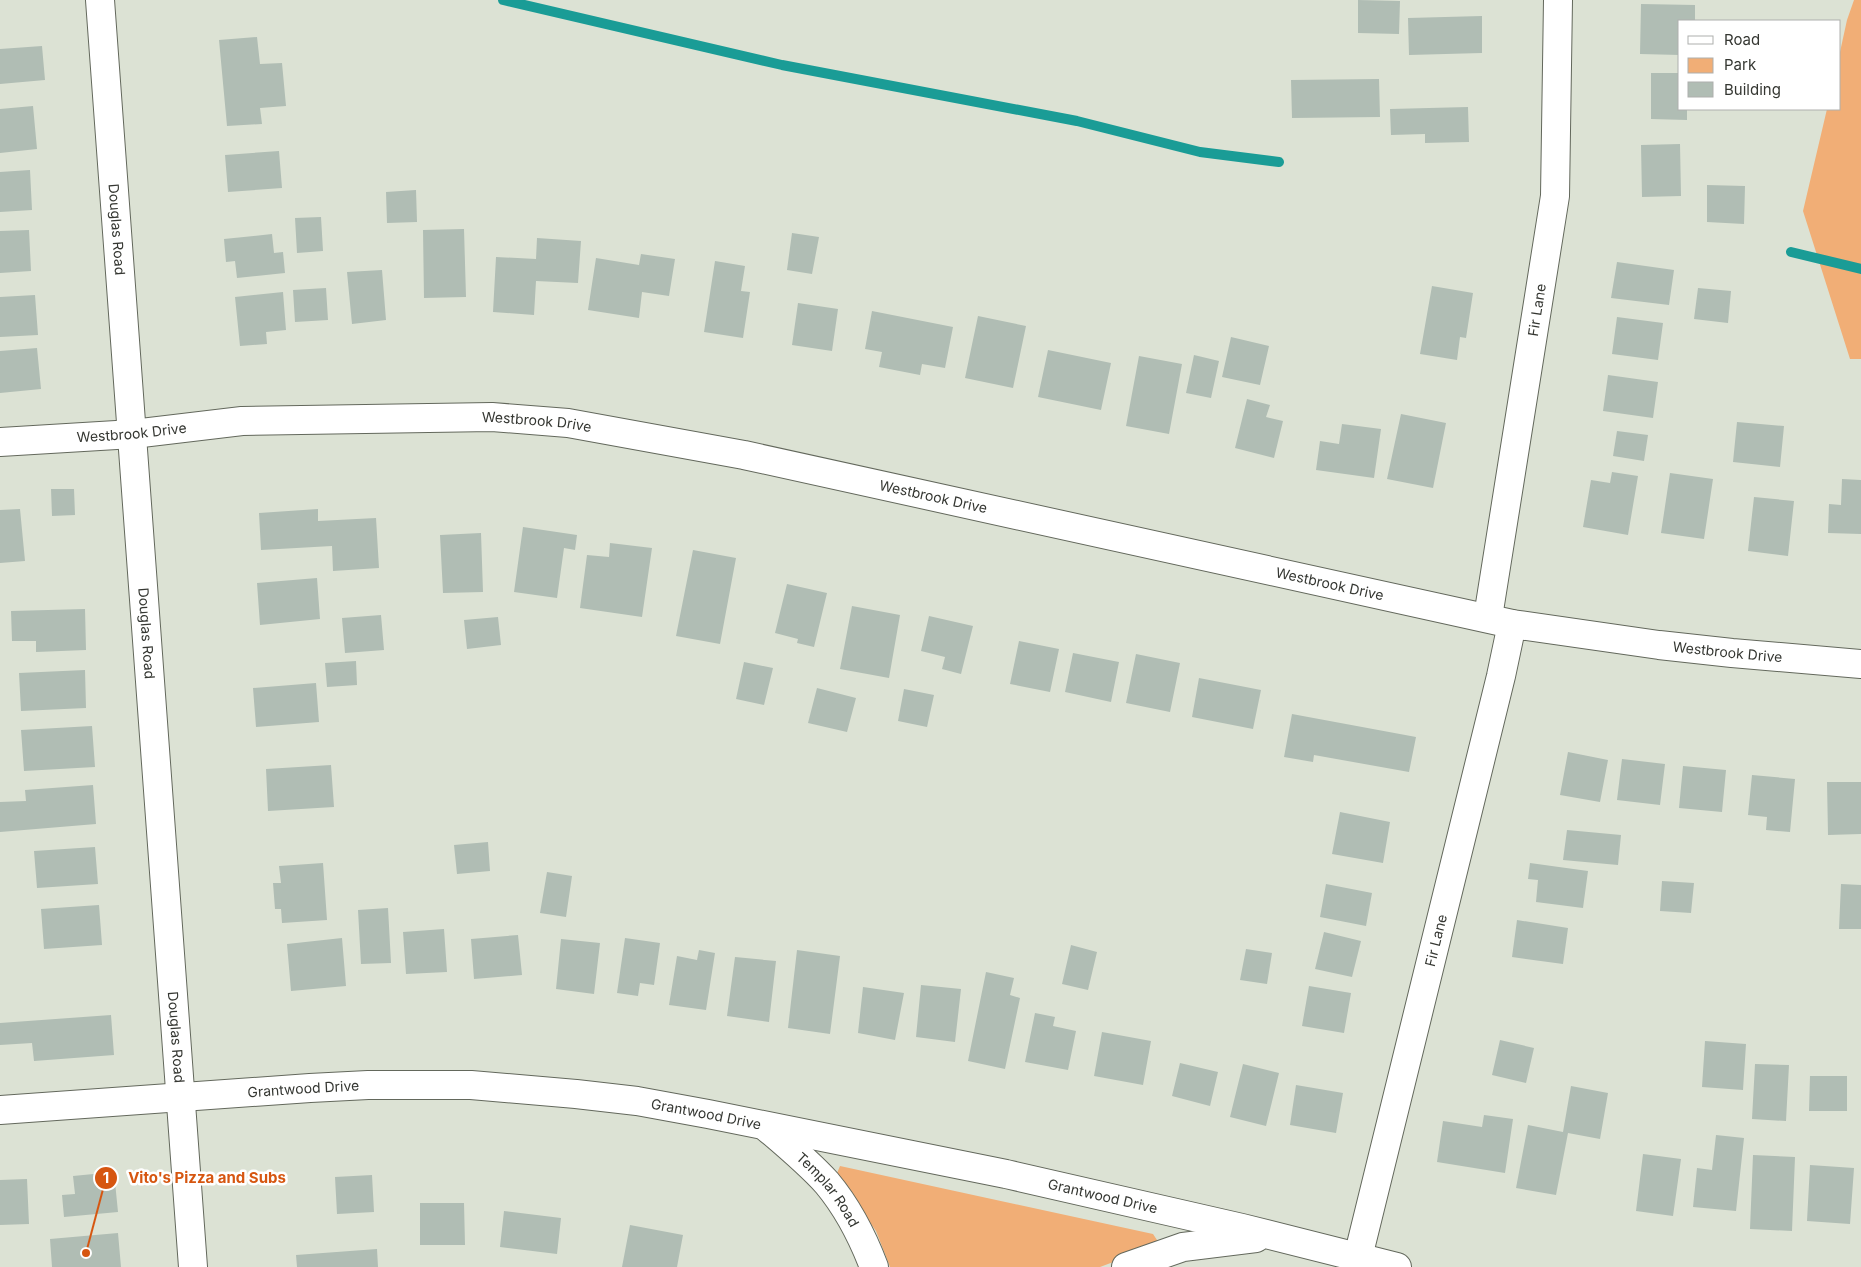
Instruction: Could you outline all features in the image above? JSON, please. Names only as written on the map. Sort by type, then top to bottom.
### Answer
[{"type":"street","name":"Douglas Road","points":[[100,0],[193,1267]]},
{"type":"street","name":"Fir Lane","points":[[1358,1257],[1499,685],[1500,620],[1555,196],[1558,0]]},
{"type":"street","name":"Westbrook Drive","points":[[0,442],[133,434],[242,421],[492,417],[568,424],[744,455],[1500,620],[1714,651],[1861,664]]},
{"type":"street","name":"Grantwood Drive","points":[[0,1110],[320,1087],[471,1085],[576,1094],[637,1102],[763,1125],[1006,1174],[1397,1267]]},
{"type":"street","name":"Templar Road","points":[[763,1125],[828,1184],[857,1231],[874,1267]]},
{"type":"street","points":[[1126,1267],[1183,1248],[1241,1239],[1275,1237]]},
{"type":"green space","points":[[1854,0],[1861,0],[1861,359],[1850,359],[1803,211],[1827,110],[1841,110],[1841,47]]},
{"type":"green space","points":[[840,1166],[1153,1234],[1159,1243],[1100,1267],[890,1267],[876,1231],[851,1196],[835,1178]]},
{"type":"building","points":[[1358,0],[1400,1],[1399,34],[1358,33]]},
{"type":"building","points":[[1641,4],[1695,5],[1695,20],[1678,20],[1678,55],[1640,54]]},
{"type":"building","points":[[1482,16],[1482,53],[1409,55],[1408,18]]},
{"type":"building","points":[[257,37],[260,64],[282,63],[286,106],[260,108],[262,124],[227,126],[219,40]]},
{"type":"building","points":[[42,46],[45,80],[0,84],[0,49]]},
{"type":"building","points":[[1651,73],[1678,73],[1678,110],[1687,110],[1687,120],[1651,119]]},
{"type":"building","points":[[1379,79],[1380,117],[1292,118],[1291,80]]},
{"type":"building","points":[[33,106],[37,149],[0,153],[0,109]]},
{"type":"building","points":[[1468,107],[1469,142],[1425,143],[1425,134],[1391,135],[1390,109]]},
{"type":"building","points":[[1680,144],[1681,196],[1642,197],[1641,145]]},
{"type":"building","points":[[279,151],[282,188],[228,192],[225,155]]},
{"type":"building","points":[[30,170],[32,210],[0,212],[0,172]]},
{"type":"building","points":[[1707,185],[1745,186],[1744,224],[1707,222]]},
{"type":"building","points":[[416,190],[417,222],[387,223],[386,192]]},
{"type":"building","points":[[321,217],[323,251],[297,253],[295,218]]},
{"type":"building","points":[[464,229],[466,297],[424,298],[423,230]]},
{"type":"building","points":[[29,230],[31,271],[0,273],[0,231]]},
{"type":"building","points":[[792,233],[819,237],[812,274],[787,270]]},
{"type":"building","points":[[272,234],[274,253],[283,252],[285,273],[237,278],[235,261],[226,262],[224,239]]},
{"type":"building","points":[[537,238],[581,241],[578,283],[536,281],[534,315],[493,312],[496,257],[536,259]]},
{"type":"building","points":[[641,254],[675,259],[669,296],[642,292],[639,318],[588,310],[596,258],[639,265]]},
{"type":"building","points":[[715,261],[745,266],[741,291],[750,292],[743,338],[704,332]]},
{"type":"building","points":[[1617,262],[1674,270],[1669,305],[1611,298]]},
{"type":"building","points":[[382,270],[386,320],[352,324],[347,272]]},
{"type":"building","points":[[1432,286],[1473,293],[1466,338],[1460,337],[1457,360],[1420,354]]},
{"type":"building","points":[[326,288],[328,320],[295,322],[293,290]]},
{"type":"building","points":[[1698,288],[1731,291],[1728,323],[1694,319]]},
{"type":"building","points":[[283,292],[286,330],[266,332],[267,344],[240,346],[235,297]]},
{"type":"building","points":[[35,295],[38,335],[0,337],[0,297]]},
{"type":"building","points":[[798,303],[838,309],[832,351],[792,345]]},
{"type":"building","points":[[872,311],[953,327],[945,368],[922,364],[920,375],[879,367],[882,352],[865,349]]},
{"type":"building","points":[[978,316],[1026,326],[1013,388],[965,378]]},
{"type":"building","points":[[1617,317],[1663,323],[1658,360],[1612,354]]},
{"type":"building","points":[[1231,337],[1269,346],[1260,385],[1222,377]]},
{"type":"building","points":[[37,348],[41,389],[0,393],[0,351]]},
{"type":"building","points":[[1048,350],[1111,363],[1101,410],[1038,397]]},
{"type":"building","points":[[1194,355],[1219,361],[1211,398],[1186,393]]},
{"type":"building","points":[[1139,356],[1182,364],[1169,434],[1126,426]]},
{"type":"building","points":[[1608,375],[1658,382],[1653,418],[1603,411]]},
{"type":"building","points":[[1247,399],[1270,405],[1266,417],[1283,421],[1274,458],[1235,448]]},
{"type":"building","points":[[1401,414],[1446,423],[1433,488],[1387,479]]},
{"type":"building","points":[[1737,422],[1784,426],[1780,467],[1733,462]]},
{"type":"building","points":[[1342,424],[1381,429],[1374,478],[1316,470],[1320,441],[1339,444]]},
{"type":"building","points":[[1617,431],[1648,435],[1644,461],[1613,456]]},
{"type":"building","points":[[1612,472],[1638,476],[1628,535],[1583,527],[1591,480],[1610,483]]},
{"type":"building","points":[[1670,473],[1713,479],[1704,539],[1661,533]]},
{"type":"building","points":[[1842,479],[1861,480],[1861,534],[1828,533],[1829,504],[1841,505]]},
{"type":"building","points":[[51,489],[74,489],[75,515],[52,516]]},
{"type":"building","points":[[1754,497],[1794,501],[1788,556],[1748,551]]},
{"type":"building","points":[[20,509],[25,561],[0,563],[0,510]]},
{"type":"building","points":[[318,509],[318,521],[376,518],[379,568],[333,571],[332,546],[261,550],[259,513]]},
{"type":"building","points":[[523,527],[577,535],[575,550],[564,548],[557,598],[514,592]]},
{"type":"building","points":[[481,533],[483,592],[443,593],[440,535]]},
{"type":"building","points":[[610,543],[652,548],[642,617],[580,608],[587,555],[609,557]]},
{"type":"building","points":[[693,550],[736,558],[720,644],[676,636]]},
{"type":"building","points":[[317,578],[320,619],[260,625],[257,583]]},
{"type":"building","points":[[787,584],[827,593],[814,647],[797,643],[798,639],[775,633]]},
{"type":"building","points":[[852,606],[900,615],[889,678],[840,669]]},
{"type":"building","points":[[85,609],[86,650],[36,652],[36,641],[12,641],[11,611]]},
{"type":"building","points":[[381,615],[384,650],[345,653],[342,618]]},
{"type":"building","points":[[929,616],[973,626],[961,674],[942,669],[945,657],[921,651]]},
{"type":"building","points":[[498,617],[501,645],[467,649],[464,620]]},
{"type":"building","points":[[1019,641],[1059,649],[1050,692],[1010,684]]},
{"type":"building","points":[[1073,653],[1119,662],[1111,702],[1065,692]]},
{"type":"building","points":[[1136,654],[1180,663],[1170,712],[1126,703]]},
{"type":"building","points":[[356,661],[357,685],[327,687],[325,663]]},
{"type":"building","points":[[744,662],[773,668],[764,705],[736,699]]},
{"type":"building","points":[[85,670],[86,708],[21,711],[19,673]]},
{"type":"building","points":[[1199,678],[1261,690],[1253,729],[1192,717]]},
{"type":"building","points":[[316,683],[319,722],[256,727],[253,688]]},
{"type":"building","points":[[817,688],[856,698],[847,732],[808,723]]},
{"type":"building","points":[[904,689],[934,695],[927,727],[898,721]]},
{"type":"building","points":[[1292,714],[1416,737],[1409,772],[1314,755],[1313,762],[1284,757]]},
{"type":"building","points":[[92,726],[95,767],[24,771],[21,730]]},
{"type":"building","points":[[1568,752],[1608,760],[1600,802],[1560,795]]},
{"type":"building","points":[[1622,759],[1665,764],[1660,805],[1617,800]]},
{"type":"building","points":[[331,765],[334,807],[268,811],[266,769]]},
{"type":"building","points":[[1683,766],[1726,770],[1722,812],[1679,808]]},
{"type":"building","points":[[1752,775],[1795,779],[1790,832],[1766,830],[1767,817],[1748,815]]},
{"type":"building","points":[[1827,782],[1861,782],[1861,834],[1828,835]]},
{"type":"building","points":[[93,785],[96,824],[0,832],[0,802],[26,801],[25,790]]},
{"type":"building","points":[[1340,812],[1390,822],[1383,863],[1332,854]]},
{"type":"building","points":[[1567,830],[1621,835],[1618,865],[1563,860]]},
{"type":"building","points":[[488,842],[490,871],[457,874],[454,845]]},
{"type":"building","points":[[95,847],[98,884],[37,888],[34,851]]},
{"type":"building","points":[[323,863],[327,920],[282,923],[281,909],[275,909],[273,883],[281,883],[279,866]]},
{"type":"building","points":[[1530,863],[1588,871],[1583,908],[1536,902],[1538,880],[1528,879]]},
{"type":"building","points":[[547,872],[572,876],[566,917],[540,913]]},
{"type":"building","points":[[1662,881],[1694,883],[1691,913],[1660,911]]},
{"type":"building","points":[[1326,884],[1372,893],[1366,926],[1320,917]]},
{"type":"building","points":[[1841,884],[1861,885],[1861,929],[1839,929]]},
{"type":"building","points":[[99,905],[102,945],[44,949],[41,909]]},
{"type":"building","points":[[388,908],[391,963],[361,964],[358,910]]},
{"type":"building","points":[[1517,920],[1568,928],[1563,964],[1512,957]]},
{"type":"building","points":[[444,929],[447,972],[406,974],[403,932]]},
{"type":"building","points":[[1324,932],[1361,941],[1352,977],[1315,969]]},
{"type":"building","points":[[518,935],[522,975],[474,979],[471,939]]},
{"type":"building","points":[[342,938],[346,986],[291,991],[287,944]]},
{"type":"building","points":[[625,938],[660,943],[654,985],[640,983],[638,996],[617,993]]},
{"type":"building","points":[[561,939],[600,943],[594,994],[556,989]]},
{"type":"building","points":[[1071,945],[1097,952],[1088,990],[1062,984]]},
{"type":"building","points":[[1246,949],[1272,953],[1267,984],[1240,980]]},
{"type":"building","points":[[699,950],[715,953],[706,1010],[669,1005],[677,956],[697,960]]},
{"type":"building","points":[[797,950],[840,956],[830,1034],[788,1028]]},
{"type":"building","points":[[735,957],[776,961],[769,1022],[727,1016]]},
{"type":"building","points":[[986,972],[1014,978],[1010,995],[1020,998],[1005,1069],[968,1061]]},
{"type":"building","points":[[921,985],[961,989],[955,1042],[916,1037]]},
{"type":"building","points":[[1309,986],[1351,993],[1344,1033],[1302,1026]]},
{"type":"building","points":[[863,987],[904,993],[895,1040],[858,1033]]},
{"type":"building","points":[[1035,1013],[1055,1017],[1053,1026],[1076,1031],[1068,1070],[1025,1062]]},
{"type":"building","points":[[111,1015],[114,1055],[34,1061],[32,1043],[0,1045],[0,1023]]},
{"type":"building","points":[[1102,1032],[1151,1041],[1143,1085],[1094,1076]]},
{"type":"building","points":[[1500,1040],[1534,1048],[1526,1083],[1492,1075]]},
{"type":"building","points":[[1705,1041],[1746,1044],[1743,1090],[1702,1087]]},
{"type":"building","points":[[1180,1063],[1218,1072],[1210,1106],[1172,1096]]},
{"type":"building","points":[[1243,1064],[1279,1073],[1266,1126],[1230,1117]]},
{"type":"building","points":[[1755,1064],[1789,1065],[1786,1121],[1752,1119]]},
{"type":"building","points":[[1810,1076],[1847,1076],[1847,1111],[1809,1111]]},
{"type":"building","points":[[1296,1085],[1343,1093],[1336,1133],[1290,1125]]},
{"type":"building","points":[[1571,1086],[1608,1093],[1600,1139],[1568,1133],[1556,1195],[1516,1188],[1528,1125],[1563,1132]]},
{"type":"building","points":[[1484,1115],[1513,1119],[1505,1173],[1437,1162],[1443,1121],[1482,1127]]},
{"type":"building","points":[[1716,1135],[1744,1138],[1736,1211],[1693,1207],[1697,1168],[1712,1170]]},
{"type":"building","points":[[1643,1154],[1681,1159],[1673,1216],[1636,1211]]},
{"type":"building","points":[[1753,1155],[1795,1157],[1792,1231],[1750,1229]]},
{"type":"building","points":[[1810,1165],[1854,1168],[1850,1224],[1807,1221]]},
{"type":"building","points":[[114,1172],[118,1212],[64,1217],[62,1195],[75,1194],[73,1176]]},
{"type":"building","points":[[372,1175],[374,1212],[337,1214],[335,1177]]},
{"type":"building","points":[[27,1179],[29,1224],[0,1225],[0,1180]]},
{"type":"building","points":[[420,1203],[464,1203],[465,1245],[420,1245]]},
{"type":"building","points":[[504,1211],[561,1218],[557,1254],[500,1247]]},
{"type":"building","points":[[630,1225],[683,1235],[677,1267],[622,1267]]},
{"type":"building","points":[[118,1233],[121,1267],[52,1267],[50,1239]]},
{"type":"building","points":[[377,1249],[378,1267],[297,1267],[296,1255]]},
{"type":"waterway","points":[[503,0],[782,65],[1077,121],[1200,152],[1279,162]]},
{"type":"waterway","points":[[1791,252],[1861,269]]},
{"type":"place","name":"Vito's Pizza and Subs","points":[[86,1253]]}]
